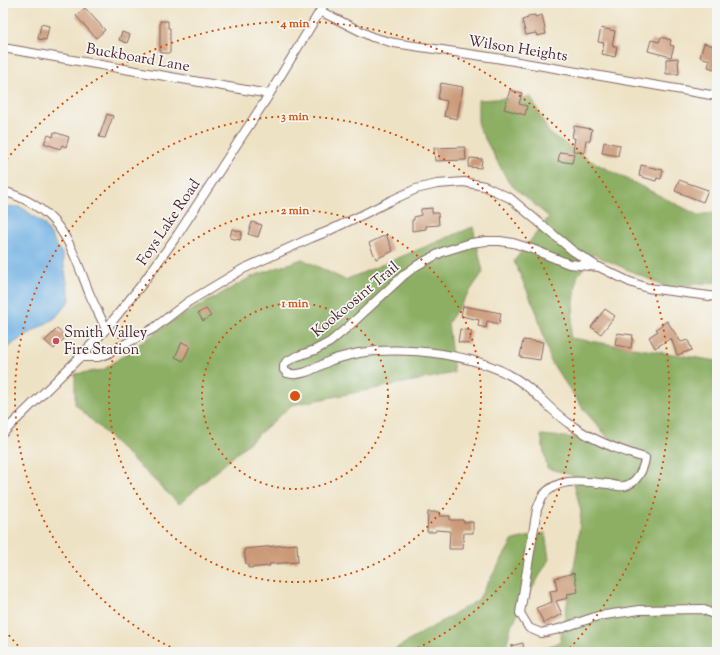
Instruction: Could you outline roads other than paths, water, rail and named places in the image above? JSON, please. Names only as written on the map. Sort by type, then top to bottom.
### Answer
[{"type":"street","name":"Foys Lake Road","points":[[3,433],[80,357],[106,329],[160,259],[269,94],[325,3]]},
{"type":"street","name":"Wilson Heights","points":[[320,11],[372,37],[394,43],[496,58],[717,96]]},
{"type":"street","name":"Buckboard Lane","points":[[3,48],[269,94]]},
{"type":"street","name":"Kookoosint Trail","points":[[80,357],[98,357],[107,354],[154,328],[188,302],[243,269],[423,187],[455,182],[484,186],[506,196],[573,251],[599,267],[630,282],[648,288],[717,297]]},
{"type":"street","points":[[3,191],[30,202],[49,216],[58,225],[71,245],[106,329]]},
{"type":"street","name":"Kookoosint Trail","points":[[599,267],[569,264],[532,249],[513,243],[500,241],[486,241],[457,247],[416,266],[404,275],[336,337],[315,350],[290,359],[286,362],[284,370],[287,373],[297,375],[345,356],[372,352],[396,351],[452,355],[480,362],[508,374],[528,388],[569,424],[594,440],[622,452],[645,458],[645,466],[641,473],[633,482],[624,486],[575,480],[552,488],[542,497],[537,509],[520,613],[529,628],[541,633],[559,629],[598,616],[640,610],[702,609],[717,616]]},
{"type":"water","points":[[8,206],[21,207],[44,224],[62,254],[70,300],[55,318],[15,342],[3,352],[3,212]]},
{"type":"place","name":"Smith Valley Fire Station","points":[[56,341]]}]
